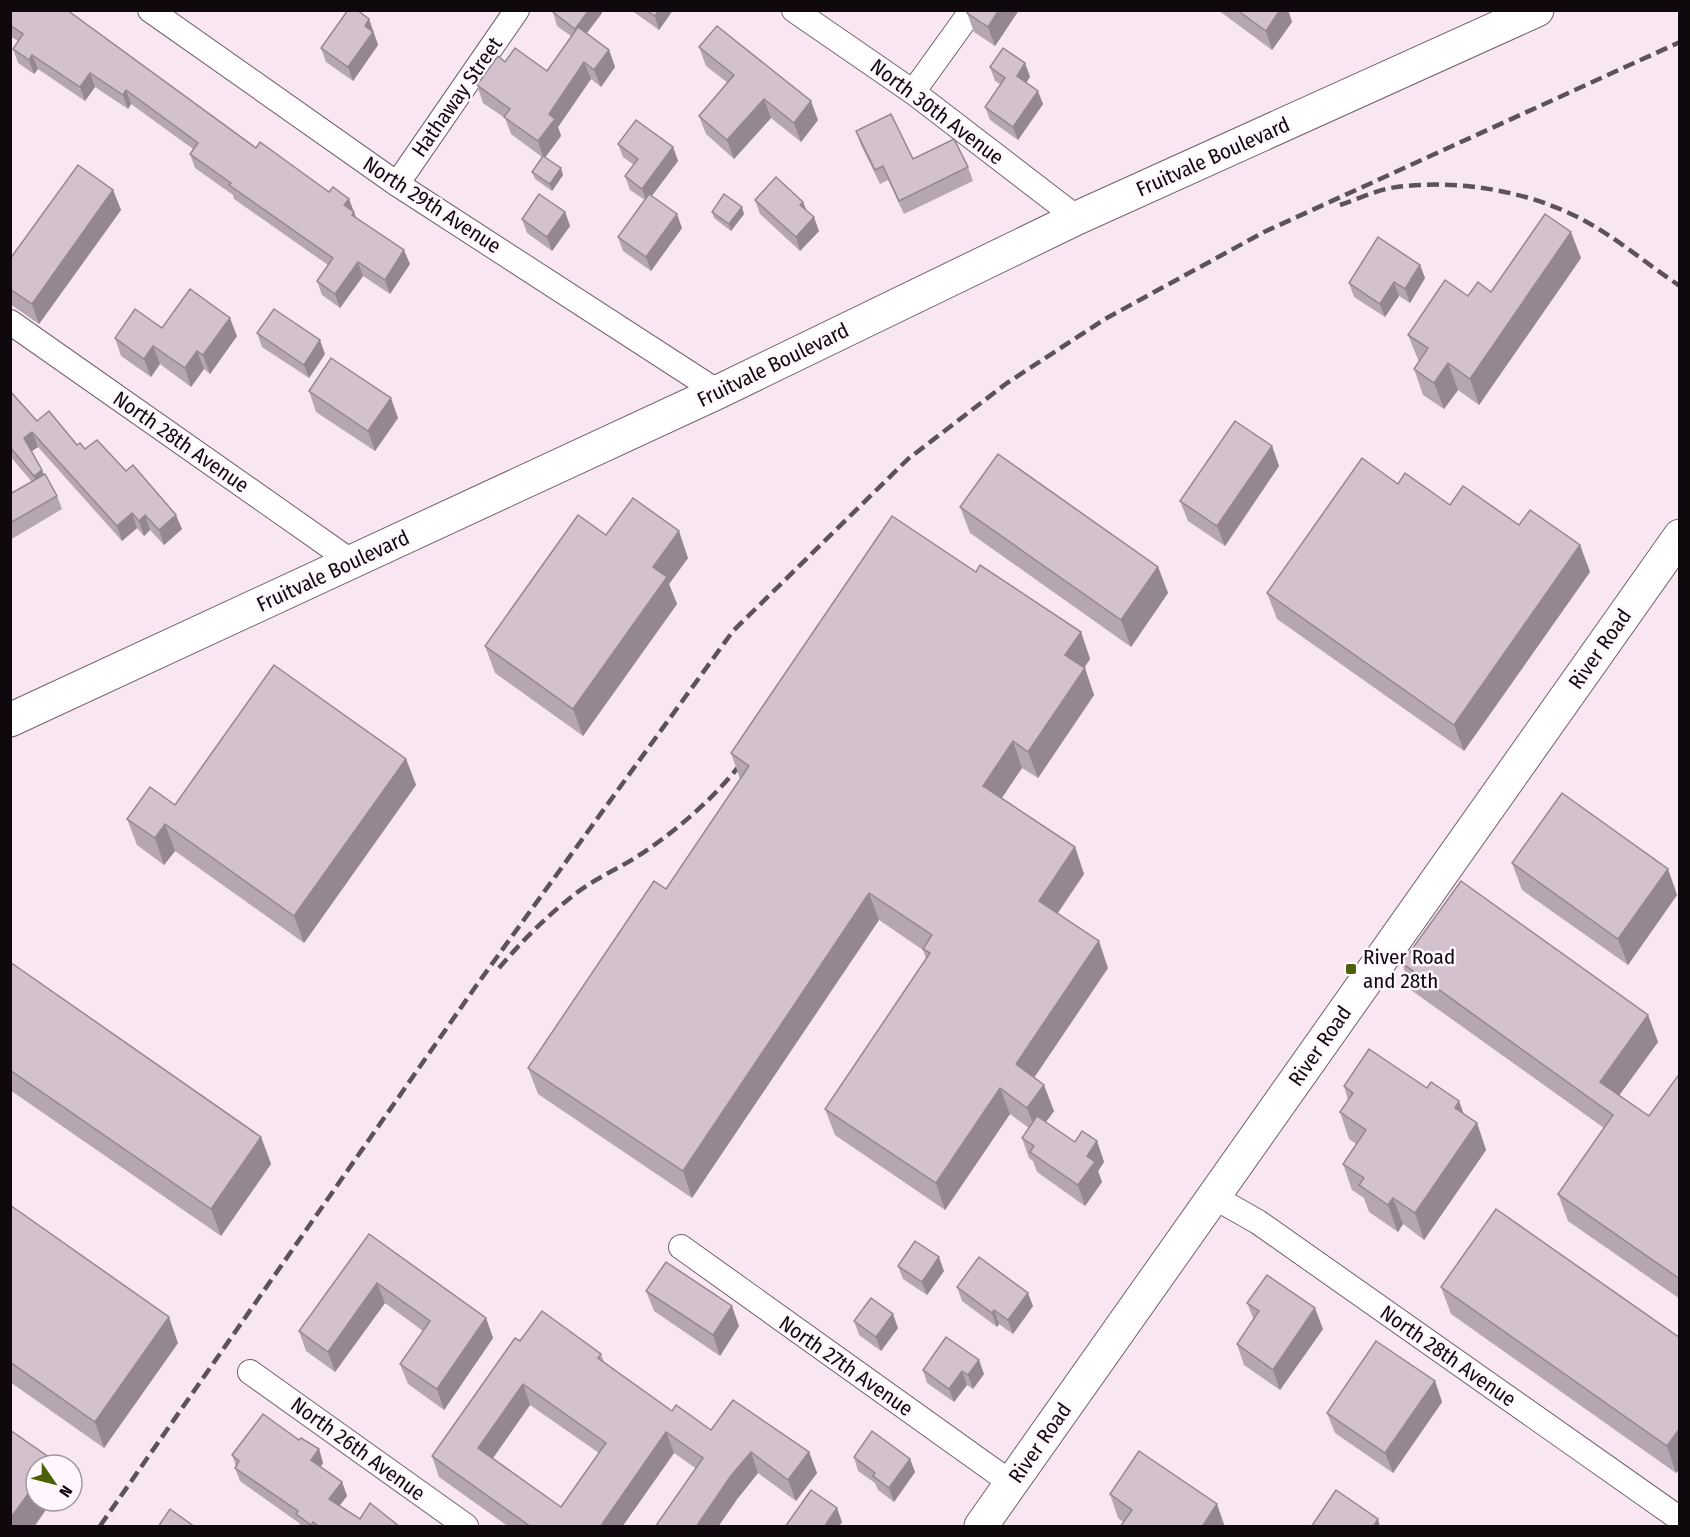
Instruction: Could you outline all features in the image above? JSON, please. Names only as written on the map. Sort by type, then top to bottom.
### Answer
[{"type":"main road","name":"Fruitvale Boulevard","points":[[10,720],[718,392],[1077,218],[1537,10]]},
{"type":"main road","name":"River Road","points":[[981,1527],[1680,536]]},
{"type":"street","name":"North 29th Avenue","points":[[150,10],[397,184],[718,392]]},
{"type":"street","name":"Hathaway Street","points":[[397,184],[517,10]]},
{"type":"street","name":"North 30th Avenue","points":[[794,10],[913,92],[1077,218]]},
{"type":"street","points":[[913,92],[972,10]]},
{"type":"street","name":"North 28th Avenue","points":[[10,322],[352,562]]},
{"type":"street","name":"North 28th Avenue","points":[[1214,1197],[1257,1222],[1680,1519]]},
{"type":"street","name":"North 27th Avenue","points":[[681,1247],[1011,1484]]},
{"type":"street","name":"North 26th Avenue","points":[[250,1372],[466,1527]]},
{"type":"building","points":[[10,10],[67,10],[256,148],[260,142],[329,192],[333,187],[349,199],[344,205],[354,212],[352,215],[404,250],[385,280],[358,262],[335,294],[317,281],[333,258],[229,185],[231,183],[190,154],[198,143],[126,90],[123,95],[90,73],[80,87],[32,55],[29,60],[13,49],[23,34],[10,25]]},
{"type":"building","points":[[348,10],[357,10],[369,19],[365,26],[373,32],[348,67],[321,48]]},
{"type":"building","points":[[554,10],[589,10],[575,29],[553,12]]},
{"type":"building","points":[[646,10],[659,10],[655,16]]},
{"type":"building","points":[[969,10],[999,10],[988,27],[967,13]]},
{"type":"building","points":[[1237,10],[1280,10],[1266,31]]},
{"type":"building","points":[[717,26],[811,101],[794,123],[764,99],[727,140],[699,116],[734,75],[699,47]]},
{"type":"building","points":[[578,27],[609,50],[594,70],[584,62],[549,114],[555,119],[538,141],[504,117],[510,109],[477,85],[498,56],[505,62],[515,48],[547,71]]},
{"type":"building","points":[[1003,48],[1025,63],[1017,76],[1038,91],[1013,127],[985,107],[1005,78],[990,67]]},
{"type":"building","points":[[891,114],[913,159],[954,139],[968,167],[899,201],[883,166],[875,170],[856,131]]},
{"type":"building","points":[[636,120],[673,147],[642,189],[625,176],[638,159],[618,144]]},
{"type":"building","points":[[543,156],[561,168],[550,184],[532,172]]},
{"type":"building","points":[[78,165],[113,190],[32,304],[10,289],[10,259]]},
{"type":"building","points":[[776,177],[803,202],[800,205],[814,217],[796,237],[755,200]]},
{"type":"building","points":[[539,194],[565,212],[547,237],[522,219]]},
{"type":"building","points":[[649,194],[677,214],[646,257],[618,237]]},
{"type":"building","points":[[724,194],[742,207],[729,224],[712,212]]},
{"type":"building","points":[[1545,214],[1571,232],[1470,379],[1448,363],[1434,383],[1414,369],[1428,348],[1408,335],[1445,280],[1468,296],[1478,282],[1491,292]]},
{"type":"building","points":[[1378,237],[1420,265],[1405,289],[1394,282],[1380,304],[1349,283]]},
{"type":"building","points":[[190,289],[230,318],[203,355],[197,351],[185,368],[153,346],[144,359],[115,338],[135,309],[162,328]]},
{"type":"building","points":[[274,309],[320,340],[304,365],[257,333]]},
{"type":"building","points":[[331,358],[391,398],[368,431],[309,391]]},
{"type":"building","points":[[10,391],[37,421],[49,411],[77,445],[80,443],[85,449],[97,440],[126,471],[133,465],[176,515],[159,530],[145,515],[139,521],[132,513],[117,526],[32,432],[24,438],[42,470],[34,476],[10,447]]},
{"type":"building","points":[[1235,421],[1272,446],[1217,526],[1180,501]]},
{"type":"building","points":[[998,454],[1158,567],[1121,620],[960,507]]},
{"type":"building","points":[[1362,458],[1398,484],[1405,473],[1450,505],[1463,486],[1519,525],[1530,510],[1580,545],[1454,725],[1267,593]]},
{"type":"building","points":[[45,474],[57,496],[10,523],[10,494]]},
{"type":"building","points":[[633,498],[679,531],[653,567],[667,577],[573,709],[485,646],[578,515],[606,535]]},
{"type":"building","points":[[892,516],[976,572],[980,565],[1081,632],[1065,655],[1085,668],[1028,752],[1013,741],[983,786],[1075,847],[1039,901],[1099,941],[1016,1064],[1044,1085],[1027,1108],[1000,1088],[936,1183],[825,1109],[930,953],[923,949],[932,935],[869,893],[683,1171],[528,1068],[654,881],[666,889],[749,766],[731,753]]},
{"type":"building","points":[[274,665],[406,759],[294,916],[165,824],[155,838],[127,819],[150,787],[175,805]]},
{"type":"building","points":[[1562,793],[1668,869],[1618,939],[1512,863]]},
{"type":"building","points":[[1461,881],[1648,1015],[1600,1082],[1649,1116],[1680,1073],[1680,1279],[1558,1194],[1613,1115],[1402,963]]},
{"type":"building","points":[[10,962],[261,1137],[211,1209],[10,1070]]},
{"type":"building","points":[[1369,1049],[1427,1088],[1431,1082],[1459,1101],[1455,1108],[1477,1123],[1415,1213],[1393,1198],[1388,1205],[1359,1185],[1364,1178],[1343,1164],[1366,1130],[1340,1112],[1353,1093],[1344,1086]]},
{"type":"building","points":[[1037,1116],[1075,1142],[1082,1131],[1097,1141],[1087,1156],[1095,1162],[1078,1185],[1030,1152],[1034,1146],[1022,1138]]},
{"type":"building","points":[[10,1205],[169,1317],[95,1422],[10,1362]]},
{"type":"building","points":[[1496,1209],[1680,1338],[1680,1428],[1667,1446],[1441,1287]]},
{"type":"building","points":[[369,1234],[486,1318],[437,1389],[400,1364],[430,1321],[377,1283],[328,1352],[299,1331]]},
{"type":"building","points":[[915,1241],[939,1257],[922,1282],[898,1266]]},
{"type":"building","points":[[979,1257],[1028,1293],[1008,1320],[994,1310],[992,1313],[957,1287]]},
{"type":"building","points":[[666,1262],[732,1306],[713,1335],[646,1291]]},
{"type":"building","points":[[1267,1275],[1315,1308],[1273,1370],[1237,1344],[1259,1311],[1247,1303]]},
{"type":"building","points":[[871,1298],[893,1314],[876,1337],[854,1321]]},
{"type":"building","points":[[542,1311],[601,1354],[598,1358],[672,1411],[676,1405],[711,1430],[733,1400],[809,1452],[788,1480],[751,1452],[730,1477],[696,1527],[655,1527],[703,1458],[666,1432],[600,1527],[531,1527],[432,1456],[515,1338],[520,1341]],"holes":[[[523,1384],[606,1443],[561,1507],[478,1448]]]},
{"type":"building","points":[[946,1337],[979,1360],[968,1375],[962,1371],[949,1389],[923,1370]]},
{"type":"building","points":[[1376,1341],[1435,1381],[1385,1453],[1327,1413]]},
{"type":"building","points":[[263,1414],[299,1440],[301,1438],[319,1449],[311,1460],[342,1482],[329,1499],[360,1519],[370,1503],[400,1527],[320,1527],[313,1522],[311,1525],[296,1514],[298,1511],[235,1468],[239,1461],[232,1455]]},
{"type":"building","points":[[10,1430],[43,1453],[24,1453],[24,1500],[10,1519]]},
{"type":"building","points":[[872,1431],[910,1459],[889,1488],[873,1476],[875,1473],[854,1457]]},
{"type":"building","points":[[1139,1451],[1217,1504],[1202,1527],[1120,1527],[1132,1510],[1110,1494]]},
{"type":"building","points":[[811,1490],[837,1508],[824,1527],[785,1527]]},
{"type":"building","points":[[1336,1490],[1378,1519],[1373,1527],[1311,1527]]},
{"type":"building","points":[[170,1509],[195,1527],[158,1527]]},
{"type":"railway","points":[[100,1526],[476,986],[733,631],[908,459],[1007,383],[1105,319],[1264,232],[1680,42]]},
{"type":"railway","points":[[1340,205],[1383,190],[1421,185],[1469,186],[1518,195],[1585,221],[1680,286]]},
{"type":"railway","points":[[499,968],[535,929],[575,894],[668,835],[710,798],[746,757]]},
{"type":"place","name":"River Road and 28th","points":[[1351,969]]}]
